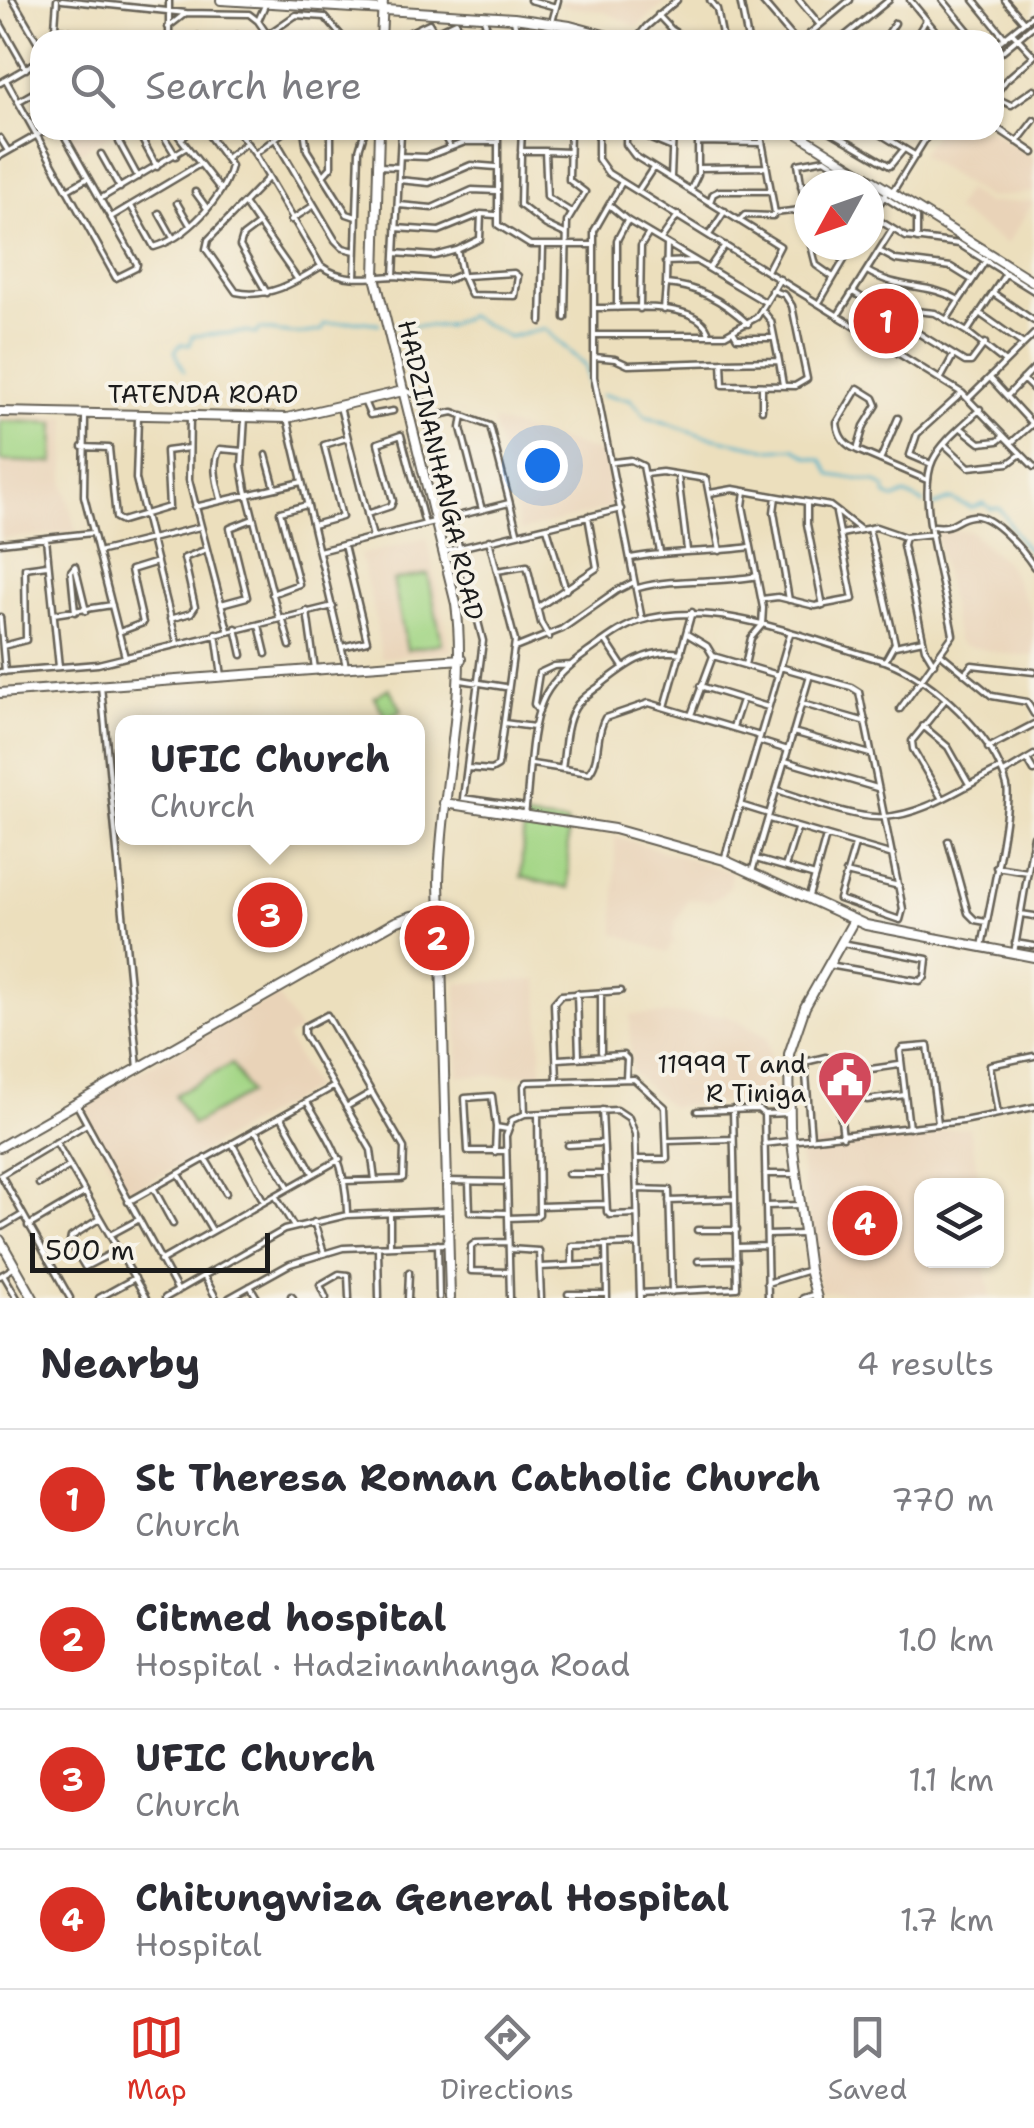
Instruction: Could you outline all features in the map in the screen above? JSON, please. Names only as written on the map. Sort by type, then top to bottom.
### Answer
[{"type":"street","points":[[14,0],[31,30]]},
{"type":"street","points":[[62,30],[55,29],[60,0],[168,12],[249,14],[264,30]]},
{"type":"street","points":[[168,30],[169,0]]},
{"type":"street","points":[[220,0],[382,5],[552,22],[578,30]]},
{"type":"street","points":[[530,0],[557,3],[552,22]]},
{"type":"street","points":[[645,30],[677,0]]},
{"type":"street","points":[[710,0],[717,9],[721,30]]},
{"type":"street","points":[[740,0],[746,30]]},
{"type":"street","points":[[761,0],[786,30]]},
{"type":"street","points":[[799,0],[820,25]]},
{"type":"street","points":[[814,30],[850,0]]},
{"type":"street","points":[[852,30],[889,0]]},
{"type":"street","points":[[910,0],[934,30]]},
{"type":"street","points":[[942,0],[968,30]]},
{"type":"street","points":[[974,0],[998,30]]},
{"type":"street","points":[[1005,0],[1024,22]]},
{"type":"street","points":[[258,21],[265,3]]},
{"type":"street","points":[[168,27],[186,13]]},
{"type":"street","points":[[1005,38],[1034,14]]},
{"type":"street","points":[[278,30],[296,15],[325,17],[336,30]]},
{"type":"street","points":[[658,15],[672,30]]},
{"type":"street","points":[[483,16],[486,30]]},
{"type":"street","points":[[514,18],[514,29]]},
{"type":"street","points":[[920,30],[926,20]]},
{"type":"street","points":[[439,30],[456,22],[460,30]]},
{"type":"street","points":[[0,23],[26,68]]},
{"type":"street","points":[[890,30],[895,23]]},
{"type":"street","points":[[570,26],[570,30]]},
{"type":"street","points":[[1004,50],[1034,26]]},
{"type":"street","points":[[479,30],[485,27]]},
{"type":"street","points":[[1004,83],[1034,56],[1012,32]]},
{"type":"street","points":[[30,66],[3,82],[30,122]]},
{"type":"street","points":[[1004,102],[1011,106],[1034,89]]},
{"type":"street","points":[[19,102],[30,96]]},
{"type":"street","points":[[1017,142],[1034,120]]},
{"type":"street","points":[[1004,133],[1032,152],[1034,143]]},
{"type":"street","points":[[0,138],[8,152]]},
{"type":"street","points":[[0,156],[30,139]]},
{"type":"street","points":[[40,140],[116,278],[137,264],[67,140]]},
{"type":"street","points":[[142,140],[157,167]]},
{"type":"street","points":[[166,140],[176,156]]},
{"type":"street","points":[[182,140],[221,190]]},
{"type":"street","points":[[130,206],[154,247],[174,238],[221,190],[231,166],[212,140]]},
{"type":"street","points":[[255,154],[272,140]]},
{"type":"street","points":[[276,140],[339,245],[355,251]]},
{"type":"street","points":[[305,140],[348,214],[356,217]]},
{"type":"street","points":[[323,176],[331,167],[332,140]]},
{"type":"street","points":[[355,278],[362,140]]},
{"type":"street","name":"HADZINANHANGA ROAD","points":[[379,140],[376,278],[430,522],[456,604],[461,659],[444,803],[439,913],[447,1211],[443,1244],[450,1298]]},
{"type":"street","points":[[394,276],[402,140]]},
{"type":"street","points":[[446,140],[450,147]]},
{"type":"street","points":[[401,156],[426,157],[474,140],[496,142],[495,215],[501,228],[530,245],[593,245]]},
{"type":"street","points":[[522,140],[520,206],[565,234]]},
{"type":"street","points":[[564,318],[565,234],[572,212],[585,192],[569,180],[570,140]]},
{"type":"street","points":[[599,140],[600,165],[962,392],[1033,465]]},
{"type":"street","points":[[627,140],[628,150],[780,246],[767,272]]},
{"type":"street","points":[[653,140],[672,148]]},
{"type":"street","points":[[671,177],[672,140]]},
{"type":"street","points":[[762,140],[775,213]]},
{"type":"street","points":[[807,140],[1034,282]]},
{"type":"street","points":[[850,140],[890,166],[904,149]]},
{"type":"street","points":[[890,140],[916,156]]},
{"type":"street","points":[[884,199],[924,140]]},
{"type":"street","points":[[119,142],[138,178]]},
{"type":"street","points":[[226,158],[246,142],[321,266],[333,275],[442,280],[464,275],[514,273],[518,276],[516,296],[471,295],[464,275],[456,250]]},
{"type":"street","points":[[691,190],[699,168],[698,142],[762,143]]},
{"type":"street","points":[[100,199],[187,147]]},
{"type":"street","points":[[521,151],[569,152]]},
{"type":"street","points":[[545,152],[547,197],[572,212]]},
{"type":"street","points":[[101,154],[120,188]]},
{"type":"street","points":[[797,170],[796,166],[821,158],[841,170]]},
{"type":"street","points":[[110,218],[200,164]]},
{"type":"street","points":[[378,166],[400,167]]},
{"type":"street","points":[[399,180],[429,183],[471,166],[496,167]]},
{"type":"street","points":[[699,168],[766,167]]},
{"type":"street","points":[[638,191],[654,168]]},
{"type":"street","points":[[67,190],[88,178]]},
{"type":"street","points":[[268,178],[205,245],[236,292],[266,293],[321,266]]},
{"type":"street","points":[[623,182],[594,231],[593,357],[642,620]]},
{"type":"street","points":[[397,205],[432,208],[472,190],[496,191]]},
{"type":"street","points":[[710,202],[719,191],[771,191]]},
{"type":"street","points":[[195,192],[206,206]]},
{"type":"street","points":[[884,192],[917,218],[917,239]]},
{"type":"street","points":[[243,202],[298,280]]},
{"type":"street","points":[[177,203],[190,225]]},
{"type":"street","points":[[609,204],[628,220],[765,302]]},
{"type":"street","points":[[291,220],[314,206]]},
{"type":"street","points":[[740,221],[744,215],[773,216],[794,210]]},
{"type":"street","points":[[709,236],[725,211]]},
{"type":"street","points":[[159,213],[174,238]]},
{"type":"street","points":[[396,228],[438,231],[482,214],[495,215]]},
{"type":"street","points":[[394,252],[441,255],[456,250],[480,239],[482,214]]},
{"type":"street","points":[[661,240],[678,215]]},
{"type":"street","points":[[617,308],[616,240],[628,220]]},
{"type":"street","points":[[259,224],[244,236],[240,246],[266,293]]},
{"type":"street","points":[[884,226],[917,239],[958,244],[1034,291]]},
{"type":"street","points":[[884,243],[892,230]]},
{"type":"street","points":[[640,308],[642,246],[649,232]]},
{"type":"street","points":[[664,310],[667,244]]},
{"type":"street","points":[[709,268],[725,245]]},
{"type":"street","points":[[541,322],[543,246]]},
{"type":"street","points":[[884,254],[896,260],[951,267],[972,280]]},
{"type":"street","points":[[665,262],[697,260]]},
{"type":"street","points":[[815,260],[817,267],[833,278]]},
{"type":"street","points":[[820,302],[844,260]]},
{"type":"street","points":[[838,315],[873,260]]},
{"type":"street","points":[[947,320],[986,260]]},
{"type":"street","points":[[866,271],[885,282],[941,290],[959,300]]},
{"type":"street","points":[[967,332],[1006,273]]},
{"type":"street","points":[[595,335],[725,335],[748,324],[762,310],[780,279]]},
{"type":"street","points":[[666,284],[694,288],[719,301],[748,324]]},
{"type":"street","points":[[722,362],[723,386],[802,384],[807,374],[790,301],[772,290]]},
{"type":"street","points":[[853,292],[877,307],[934,313],[985,343],[1006,362]]},
{"type":"street","points":[[994,293],[1034,322]]},
{"type":"street","points":[[594,308],[685,310],[704,322],[709,334]]},
{"type":"street","points":[[762,310],[769,317],[782,385]]},
{"type":"street","points":[[904,310],[902,324],[953,356],[971,362],[985,343]]},
{"type":"street","points":[[980,314],[1023,344]]},
{"type":"street","points":[[733,331],[738,338],[774,338]]},
{"type":"street","points":[[969,398],[1034,334]]},
{"type":"street","points":[[940,378],[953,356]]},
{"type":"street","points":[[593,357],[628,365],[779,361]]},
{"type":"street","points":[[1006,396],[1034,368]]},
{"type":"street","points":[[990,378],[1033,425],[1011,443]]},
{"type":"street","points":[[1023,379],[1034,390]]},
{"type":"street","points":[[762,386],[762,410]]},
{"type":"street","points":[[857,450],[864,426],[877,405],[877,400],[858,388],[836,423],[842,439],[857,450],[927,480]]},
{"type":"street","points":[[403,392],[413,391],[421,396],[483,640],[464,798],[600,826],[724,860],[854,920],[982,948],[1034,946]]},
{"type":"street","name":"TATENDA ROAD","points":[[0,412],[287,418],[403,392]]},
{"type":"street","points":[[931,464],[910,455],[913,441],[962,392]]},
{"type":"street","points":[[364,400],[370,415],[393,411]]},
{"type":"street","points":[[340,407],[372,537]]},
{"type":"street","points":[[900,709],[954,635],[933,534],[927,480],[931,464],[944,444],[980,409]]},
{"type":"street","points":[[426,418],[448,412],[490,426],[518,533]]},
{"type":"street","points":[[85,413],[84,496],[125,657]]},
{"type":"street","points":[[190,415],[190,480],[228,630]]},
{"type":"street","points":[[462,415],[461,428],[482,510]]},
{"type":"street","points":[[138,416],[136,479],[177,643]]},
{"type":"street","points":[[244,417],[242,466],[272,594],[290,646]]},
{"type":"street","points":[[287,418],[346,666]]},
{"type":"street","points":[[880,460],[898,418]]},
{"type":"street","points":[[961,428],[980,443],[998,441],[1004,436]]},
{"type":"street","points":[[367,514],[391,506],[378,443],[401,435],[430,522]]},
{"type":"street","points":[[313,525],[342,517],[324,445],[347,438]]},
{"type":"street","points":[[944,444],[969,467],[1009,464],[1021,454]]},
{"type":"street","points":[[82,447],[109,448],[116,518],[122,521],[168,507],[166,451],[190,448]]},
{"type":"street","points":[[221,500],[216,478],[217,453],[220,449],[244,451]]},
{"type":"street","points":[[266,455],[274,488]]},
{"type":"street","points":[[611,463],[638,461],[645,474],[660,552]]},
{"type":"street","points":[[645,474],[704,478],[720,551]]},
{"type":"street","points":[[678,475],[686,550]]},
{"type":"street","points":[[195,507],[302,482]]},
{"type":"street","points":[[710,492],[745,491],[830,506],[861,530]]},
{"type":"street","points":[[745,491],[743,506],[762,599],[762,625],[751,638],[745,666]]},
{"type":"street","points":[[776,497],[774,512],[790,600]]},
{"type":"street","points":[[807,502],[807,524],[823,606]]},
{"type":"street","points":[[319,551],[510,503]]},
{"type":"street","points":[[272,594],[299,584],[280,512],[308,505]]},
{"type":"street","points":[[442,552],[621,508]]},
{"type":"street","points":[[762,599],[771,597],[823,606],[853,599],[836,513]]},
{"type":"street","points":[[537,608],[598,566],[588,516]]},
{"type":"street","points":[[932,525],[947,528],[971,516],[987,518],[1034,567]]},
{"type":"street","points":[[221,604],[246,597],[230,528],[253,519]]},
{"type":"street","points":[[547,526],[566,590]]},
{"type":"street","points":[[98,552],[200,527]]},
{"type":"street","points":[[840,534],[884,528],[905,537],[933,534]]},
{"type":"street","points":[[869,529],[895,646]]},
{"type":"street","points":[[0,543],[92,533]]},
{"type":"street","points":[[905,537],[903,545],[923,640],[934,664]]},
{"type":"street","points":[[46,539],[58,667]]},
{"type":"street","points":[[467,768],[495,770],[515,648],[489,540]]},
{"type":"street","points":[[342,646],[367,642],[344,545]]},
{"type":"street","points":[[630,558],[750,546]]},
{"type":"street","points":[[170,619],[190,613],[195,607],[184,558],[206,549]]},
{"type":"street","points":[[119,632],[143,623],[131,570],[157,562]]},
{"type":"street","points":[[3,646],[22,644],[27,638],[25,568],[48,565]]},
{"type":"street","points":[[76,612],[71,572],[74,566],[86,611]]},
{"type":"street","points":[[497,571],[526,566],[548,636]]},
{"type":"street","points":[[515,648],[548,636],[616,591],[671,580],[724,582],[757,576]]},
{"type":"street","points":[[54,614],[112,605]]},
{"type":"street","points":[[0,617],[2,672],[98,664],[333,606]]},
{"type":"street","points":[[307,612],[315,669]]},
{"type":"street","points":[[665,708],[692,612]]},
{"type":"street","points":[[525,811],[538,712],[546,694],[571,665],[642,620],[692,612],[724,616],[885,661],[922,681],[973,724],[1008,789],[982,948]]},
{"type":"street","points":[[259,623],[266,654]]},
{"type":"street","points":[[236,628],[242,655]]},
{"type":"street","points":[[216,634],[222,676]]},
{"type":"street","points":[[687,634],[708,646],[713,656],[778,675]]},
{"type":"street","points":[[724,860],[790,634]]},
{"type":"street","points":[[605,640],[623,666]]},
{"type":"street","points":[[885,661],[895,646],[923,640]]},
{"type":"street","points":[[562,769],[573,710],[623,666],[645,655],[681,653]]},
{"type":"street","points":[[941,654],[992,696],[1027,702],[1034,714]]},
{"type":"street","points":[[691,715],[713,656]]},
{"type":"street","points":[[0,693],[461,659]]},
{"type":"street","points":[[538,712],[534,704],[539,673],[554,666],[571,665]]},
{"type":"street","points":[[964,674],[972,665],[1034,672]]},
{"type":"street","points":[[780,667],[857,690],[893,855],[903,912],[900,920],[840,901],[855,845]]},
{"type":"street","points":[[752,872],[810,675]]},
{"type":"street","points":[[461,680],[508,687]]},
{"type":"street","points":[[101,686],[115,831]]},
{"type":"street","points":[[700,686],[768,707]]},
{"type":"street","points":[[733,727],[742,700]]},
{"type":"street","points":[[942,799],[912,740],[945,700]]},
{"type":"street","points":[[532,764],[592,770],[598,730],[605,718],[649,703],[733,727],[788,750]]},
{"type":"street","points":[[802,704],[866,722]]},
{"type":"street","points":[[504,723],[536,728]]},
{"type":"street","points":[[988,748],[1034,724]]},
{"type":"street","points":[[923,726],[948,746],[968,784]]},
{"type":"street","points":[[793,732],[872,755]]},
{"type":"street","points":[[777,790],[866,816],[884,817],[942,799],[1034,755]]},
{"type":"street","points":[[1027,759],[1034,771]]},
{"type":"street","points":[[785,761],[877,788]]},
{"type":"street","points":[[444,803],[525,811]]},
{"type":"street","points":[[740,806],[798,828],[893,855]]},
{"type":"street","points":[[785,867],[798,828]]},
{"type":"street","points":[[808,900],[826,836]]},
{"type":"street","points":[[1014,948],[1034,836]]},
{"type":"street","points":[[948,841],[968,913],[986,922]]},
{"type":"street","points":[[116,845],[138,1068]]},
{"type":"street","points":[[756,859],[816,876]]},
{"type":"street","points":[[996,866],[1028,872]]},
{"type":"street","points":[[846,873],[898,886]]},
{"type":"street","points":[[1027,883],[1034,885]]},
{"type":"street","points":[[0,1147],[395,922],[439,913]]},
{"type":"street","points":[[1021,914],[1034,916]]},
{"type":"street","points":[[803,1298],[816,1296],[792,1142],[789,1054],[799,1021],[854,920]]},
{"type":"street","points":[[829,964],[920,981],[925,977],[928,959],[842,943]]},
{"type":"street","points":[[1014,948],[1034,957]]},
{"type":"street","points":[[556,1080],[554,1003],[561,995],[622,991]]},
{"type":"street","points":[[601,992],[601,1054]]},
{"type":"street","points":[[577,993],[579,1057]]},
{"type":"street","points":[[346,1181],[375,1180],[403,1178],[405,1155],[327,1015],[304,1027],[303,1032],[374,1158],[375,1180]]},
{"type":"street","points":[[909,1128],[901,1049],[928,1045],[938,1124]]},
{"type":"street","points":[[556,1059],[601,1054],[626,1056],[626,1078]]},
{"type":"street","points":[[998,1114],[990,1065],[1034,1056]]},
{"type":"street","points":[[811,1140],[804,1062],[808,1059],[834,1060],[843,1136]]},
{"type":"street","points":[[864,1070],[901,1065]]},
{"type":"street","points":[[525,1114],[524,1084],[636,1080],[665,1107],[668,1141],[667,1158],[636,1159]]},
{"type":"street","points":[[128,1202],[334,1086]]},
{"type":"street","points":[[346,1107],[372,1092]]},
{"type":"street","points":[[867,1100],[905,1095]]},
{"type":"street","points":[[495,1152],[493,1097],[465,1098],[468,1152],[495,1152],[506,1152]]},
{"type":"street","points":[[308,1102],[340,1159],[346,1181],[347,1214]]},
{"type":"street","points":[[76,1104],[178,1291]]},
{"type":"street","points":[[764,1144],[909,1128],[1034,1107]]},
{"type":"street","points":[[510,1298],[507,1129],[512,1120],[525,1114],[602,1110],[620,1111],[635,1130],[640,1296],[735,1290],[738,1287],[733,1109]]},
{"type":"street","points":[[697,1110],[758,1109],[764,1114],[789,1114]]},
{"type":"street","points":[[602,1110],[608,1214],[637,1214]]},
{"type":"street","points":[[469,1182],[470,1212],[535,1217],[540,1214],[538,1114]]},
{"type":"street","points":[[764,1114],[768,1298]]},
{"type":"street","points":[[281,1116],[314,1174]]},
{"type":"street","points":[[59,1298],[68,1296],[1,1175],[85,1125]]},
{"type":"street","points":[[496,1127],[507,1129]]},
{"type":"street","points":[[255,1130],[289,1188]]},
{"type":"street","points":[[668,1141],[734,1139]]},
{"type":"street","points":[[56,1142],[146,1298]]},
{"type":"street","points":[[232,1143],[264,1202]]},
{"type":"street","points":[[568,1144],[604,1144]]},
{"type":"street","points":[[205,1158],[226,1193]]},
{"type":"street","points":[[160,1261],[340,1159]]},
{"type":"street","points":[[39,1184],[71,1166]]},
{"type":"street","points":[[179,1173],[212,1230]]},
{"type":"street","points":[[568,1174],[605,1174]]},
{"type":"street","points":[[766,1174],[796,1174]]},
{"type":"street","points":[[446,1181],[507,1182]]},
{"type":"street","points":[[153,1188],[174,1224]]},
{"type":"street","points":[[637,1190],[666,1188],[672,1292]]},
{"type":"street","points":[[28,1226],[86,1192]]},
{"type":"street","points":[[276,1196],[294,1227]]},
{"type":"street","points":[[669,1201],[735,1199]]},
{"type":"street","points":[[540,1206],[606,1204]]},
{"type":"street","points":[[766,1206],[800,1205]]},
{"type":"street","points":[[165,1298],[294,1227],[347,1214],[447,1211]]},
{"type":"street","points":[[390,1213],[390,1246]]},
{"type":"street","points":[[0,1228],[22,1215]]},
{"type":"street","points":[[100,1218],[75,1233],[70,1242],[89,1268],[118,1250]]},
{"type":"street","points":[[110,1236],[137,1220]]},
{"type":"street","points":[[314,1222],[324,1253]]},
{"type":"street","points":[[697,1230],[737,1230]]},
{"type":"street","points":[[767,1235],[804,1234]]},
{"type":"street","points":[[0,1240],[33,1298]]},
{"type":"street","points":[[508,1272],[471,1271],[474,1243],[538,1250],[541,1298]]},
{"type":"street","points":[[229,1298],[290,1264],[324,1253],[443,1244],[439,1298]]},
{"type":"street","points":[[572,1265],[572,1246],[638,1244]]},
{"type":"street","points":[[568,1294],[607,1296],[606,1246]]},
{"type":"street","points":[[737,1247],[767,1246]]},
{"type":"street","points":[[378,1247],[378,1298]]},
{"type":"street","points":[[698,1262],[737,1260]]},
{"type":"street","points":[[540,1266],[607,1264]]},
{"type":"street","points":[[15,1267],[2,1275],[17,1298]]},
{"type":"street","points":[[768,1283],[809,1270]]},
{"type":"street","points":[[408,1272],[408,1298]]},
{"type":"street","points":[[326,1298],[320,1286],[339,1274],[349,1279],[349,1298]]},
{"type":"street","points":[[767,1274],[778,1280]]},
{"type":"street","points":[[203,1275],[216,1298]]},
{"type":"street","points":[[99,1298],[134,1278]]},
{"type":"street","points":[[250,1286],[257,1298]]},
{"type":"shaded area","points":[[560,0],[669,0],[637,27],[603,11],[559,6]]},
{"type":"shaded area","points":[[1004,138],[1034,158],[1034,192],[988,198],[920,155],[930,140]]},
{"type":"shaded area","points":[[69,140],[102,140],[77,154]]},
{"type":"shaded area","points":[[966,190],[986,203],[1034,201],[1007,244],[954,210]]},
{"type":"shaded area","points":[[0,417],[67,417],[64,482],[76,532],[0,539]]},
{"type":"shaded area","points":[[493,421],[604,453],[614,507],[520,531]]},
{"type":"shaded area","points":[[936,531],[970,531],[1007,564],[1034,616],[1034,656],[1005,654],[962,645],[957,640]]},
{"type":"shaded area","points":[[427,538],[451,651],[381,658],[360,555]]},
{"type":"shaded area","points":[[615,836],[731,872],[729,887],[721,896],[710,901],[688,899],[676,921],[672,938],[675,944],[671,944],[668,953],[615,933]]},
{"type":"shaded area","points":[[538,980],[542,1075],[458,1076],[457,983]]},
{"type":"shaded area","points":[[277,995],[299,1031],[287,1038],[314,1088],[127,1194],[85,1120],[81,1108],[84,1102]]},
{"type":"shaded area","points":[[630,1014],[726,1015],[767,1037],[777,1099],[670,1107],[631,1071]]},
{"type":"shaded area","points":[[969,1127],[979,1178],[914,1178],[914,1268],[985,1268],[991,1298],[916,1298],[819,1291],[798,1146]]},
{"type":"green space","points":[[0,421],[55,423],[54,463],[0,461]]},
{"type":"green space","points":[[428,574],[442,643],[407,650],[393,580]]},
{"type":"green space","points":[[389,688],[402,710],[385,715],[374,697]]},
{"type":"green space","points":[[524,818],[567,823],[569,889],[521,877]]},
{"type":"green space","points":[[232,1064],[249,1093],[192,1125],[175,1095]]},
{"type":"waterway","points":[[392,326],[446,326],[469,316],[509,337],[545,329],[585,366],[589,387]]},
{"type":"waterway","points":[[184,371],[175,351],[181,344],[190,345],[192,336],[256,334],[260,329],[306,333],[322,330],[324,324],[379,324]]},
{"type":"waterway","points":[[602,395],[630,399],[646,416],[701,435],[773,450],[794,448],[822,460],[831,475],[876,482],[894,499],[905,494],[924,503]]},
{"type":"waterway","points":[[933,506],[951,499],[972,508],[984,503],[991,509],[999,508],[1023,545],[1034,553]]},
{"type":"place","name":"St Theresa Roman Catholic Church","points":[[886,321]]},
{"type":"place","name":"UFIC Church","points":[[270,915]]},
{"type":"place","name":"Citmed hospital","points":[[437,938]]},
{"type":"place","name":"11999 T and R Tiniga","points":[[845,1127]]},
{"type":"place","name":"Chitungwiza General Hospital","points":[[865,1223]]}]
